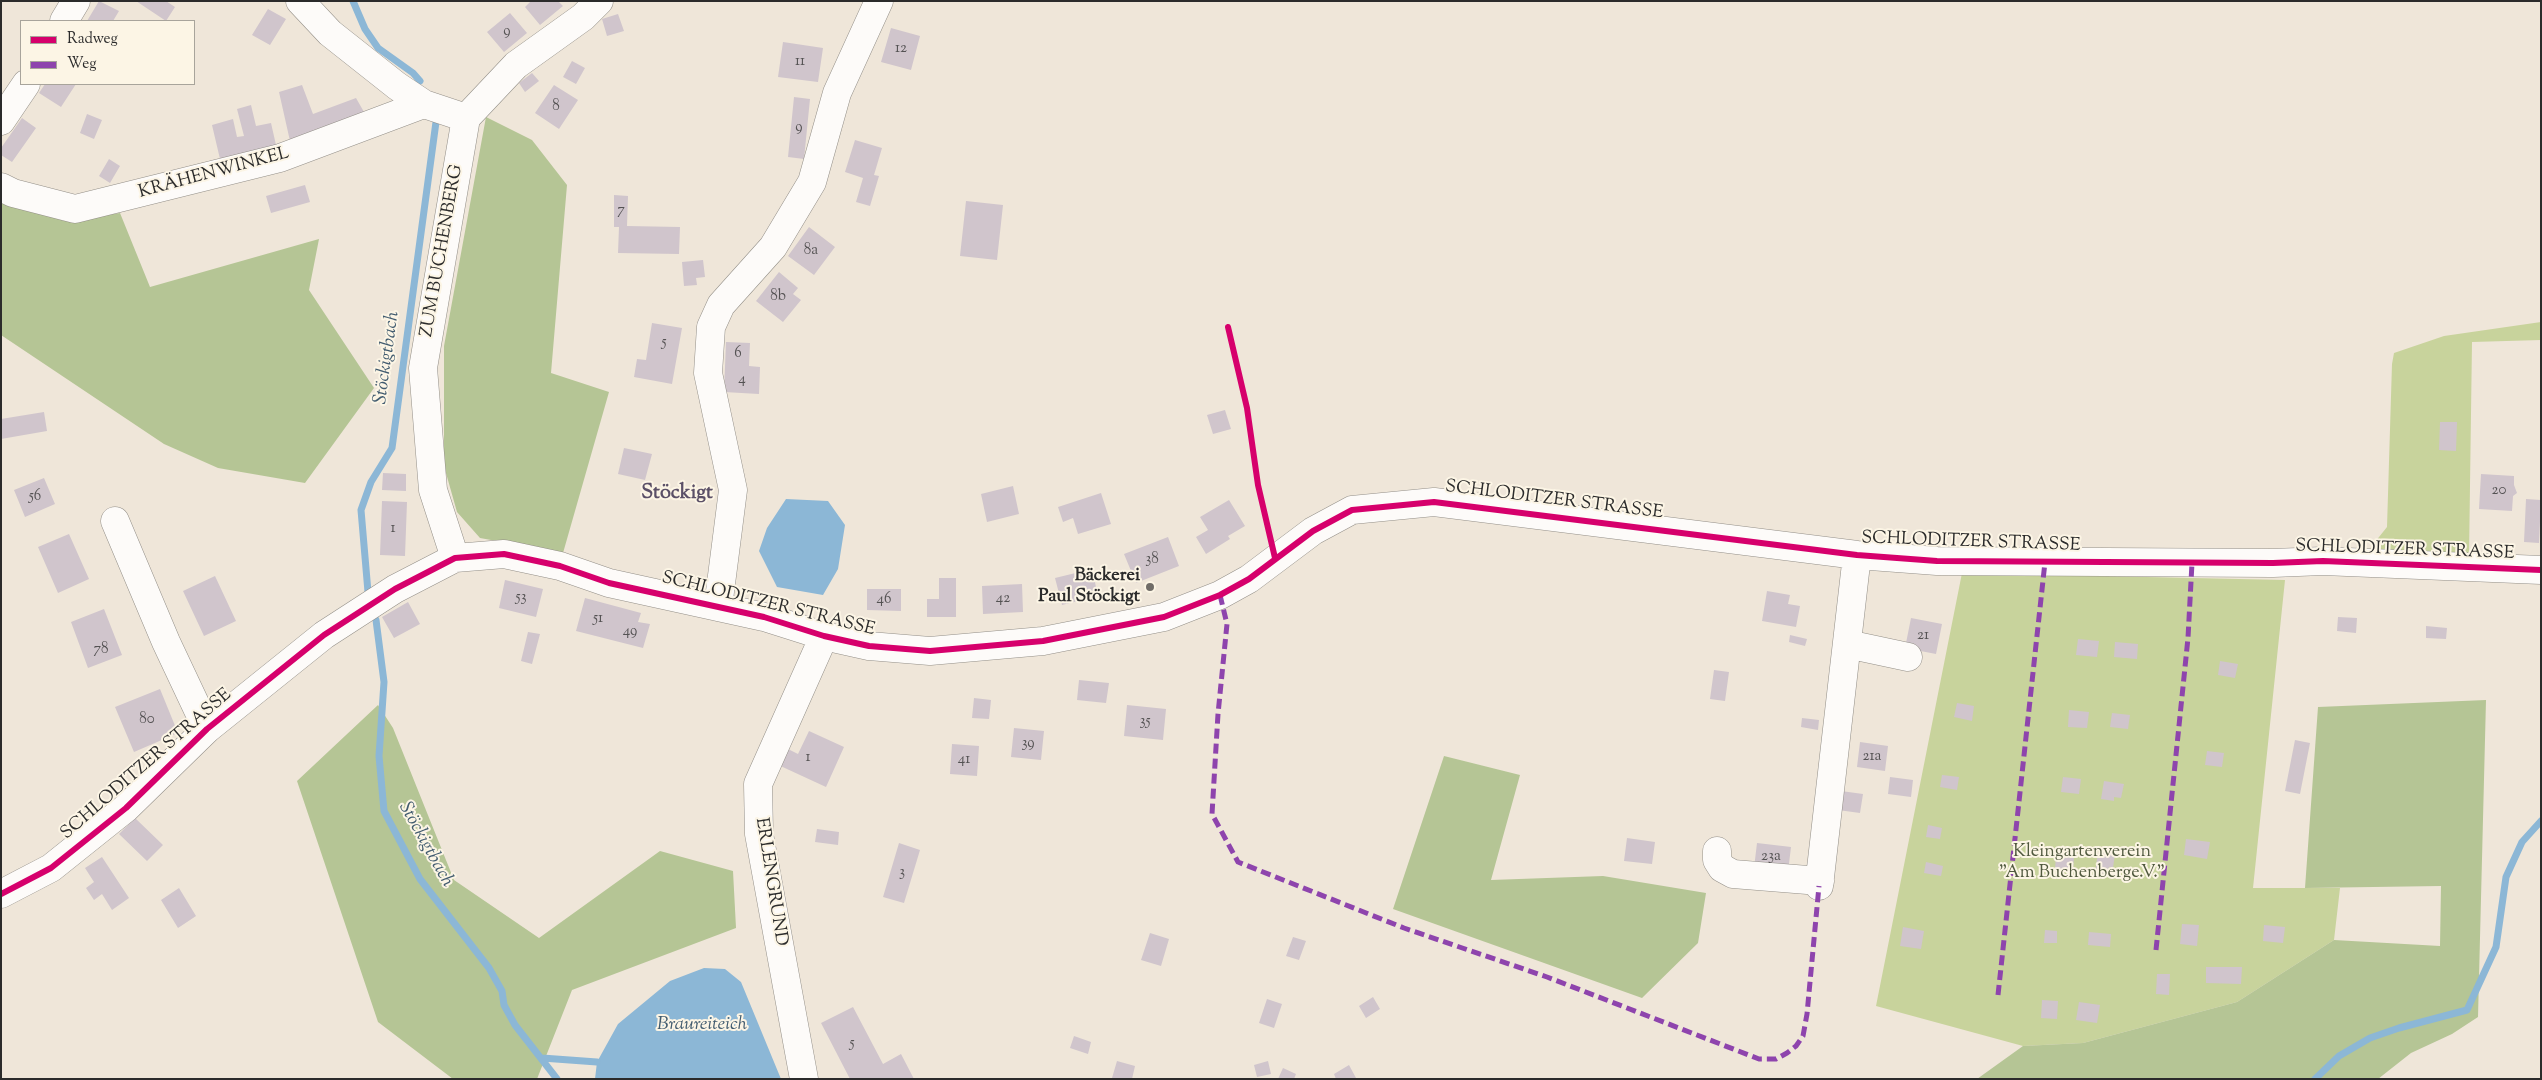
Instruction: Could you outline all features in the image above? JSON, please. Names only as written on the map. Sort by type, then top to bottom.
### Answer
[{"type":"street","points":[[65,20],[76,1]]},
{"type":"street","points":[[300,1],[330,33],[357,56],[424,104],[466,118],[516,65],[583,17],[599,1]]},
{"type":"street","points":[[718,606],[733,490],[708,373],[711,327],[721,305],[773,247],[812,182],[837,93],[879,1]]},
{"type":"street","points":[[1,121],[25,85]]},
{"type":"street","name":"KRÄHENWINKEL","points":[[1,187],[13,193],[75,209],[280,158],[424,104]]},
{"type":"street","name":"ZUM BUCHENBERG","points":[[455,558],[433,490],[423,368],[466,118]]},
{"type":"street","name":"SCHLODITZER STRASSE","points":[[1,894],[51,868],[126,808],[207,729],[324,635],[396,589],[455,558],[504,554],[560,566],[609,583],[764,617],[824,636],[869,646],[930,651],[1043,641],[1164,617],[1220,595],[1248,579],[1313,531],[1352,510],[1434,502],[1856,555],[1956,561],[2273,563],[2323,561],[2541,570]]},
{"type":"street","name":"SCHLODITZER STRASSE","points":[[115,521],[166,642],[207,729]]},
{"type":"street","points":[[1717,851],[1717,860],[1722,868],[1734,874],[1820,884],[1856,555]]},
{"type":"street","name":"ERLENGRUND","points":[[804,1079],[759,834],[758,784],[824,636]]},
{"type":"street","points":[[1846,644],[1908,656]]},
{"type":"green space","points":[[486,117],[532,140],[567,185],[551,373],[609,392],[563,553],[480,538],[457,512],[444,466],[444,346]]},
{"type":"green space","points":[[1,202],[65,221],[120,213],[150,287],[319,239],[309,290],[374,388],[305,483],[218,468],[164,444],[1,335]]},
{"type":"green space","points":[[2541,322],[2541,340],[2472,342],[2469,557],[2369,553],[2371,547],[2387,527],[2392,364],[2394,353],[2444,336]]},
{"type":"green space","name":"Kleingartenverein \"Am Buchenberge.V.\"","points":[[1962,573],[2285,580],[2253,888],[2340,888],[2334,940],[2237,1002],[2083,1043],[2023,1046],[1876,1006]]},
{"type":"green space","points":[[2486,700],[2478,1017],[2452,1034],[2411,1053],[2378,1079],[1977,1079],[2023,1046],[2083,1043],[2237,1002],[2334,940],[2440,946],[2441,886],[2305,888],[2318,707]]},
{"type":"green space","points":[[378,705],[393,728],[454,880],[539,938],[660,851],[733,871],[736,928],[572,990],[537,1079],[453,1079],[378,1022],[297,781]]},
{"type":"green space","points":[[1444,756],[1520,775],[1491,880],[1603,876],[1706,893],[1698,943],[1642,998],[1393,909]]},
{"type":"water","points":[[786,499],[828,501],[845,525],[838,569],[823,595],[777,587],[759,551],[767,528]]},
{"type":"water","name":"Braureiteich","points":[[704,968],[725,969],[741,982],[781,1079],[595,1079],[597,1062],[618,1024],[670,981]]},
{"type":"building","points":[[99,1],[119,11],[114,20],[88,20]]},
{"type":"building","points":[[136,1],[166,1],[175,7],[167,20]]},
{"type":"building","points":[[531,1],[558,1],[563,6],[540,25],[525,7]]},
{"type":"building","points":[[268,9],[286,19],[270,45],[252,35]]},
{"type":"building","points":[[510,13],[527,33],[504,52],[487,32]]},
{"type":"building","points":[[618,14],[624,31],[607,36],[602,19]]},
{"type":"building","points":[[891,28],[920,36],[911,70],[881,62]]},
{"type":"building","points":[[783,42],[823,48],[818,82],[778,77]]},
{"type":"building","points":[[572,61],[585,68],[576,84],[563,77]]},
{"type":"building","points":[[532,73],[539,81],[525,92],[519,83]]},
{"type":"building","points":[[44,85],[75,85],[61,107],[39,93]]},
{"type":"building","points":[[302,85],[313,114],[356,98],[364,112],[290,141],[279,92]]},
{"type":"building","points":[[554,85],[578,100],[559,129],[535,113]]},
{"type":"building","points":[[794,97],[810,99],[804,159],[788,157]]},
{"type":"building","points":[[251,105],[256,126],[271,123],[276,145],[220,159],[212,125],[233,119],[237,137],[244,136],[237,109]]},
{"type":"building","points":[[87,114],[102,120],[94,139],[80,133]]},
{"type":"building","points":[[22,118],[36,128],[12,162],[1,155],[1,148]]},
{"type":"building","points":[[855,140],[882,148],[874,175],[879,176],[870,206],[856,202],[863,178],[845,172]]},
{"type":"building","points":[[109,159],[120,166],[110,183],[99,176]]},
{"type":"building","points":[[305,185],[310,202],[271,213],[266,196]]},
{"type":"building","points":[[614,195],[628,196],[627,226],[680,227],[679,254],[618,253],[619,227],[614,227]]},
{"type":"building","points":[[966,201],[1003,205],[997,260],[960,256]]},
{"type":"building","points":[[809,227],[835,247],[814,275],[788,256]]},
{"type":"building","points":[[703,260],[705,277],[696,278],[697,285],[684,286],[682,262]]},
{"type":"building","points":[[779,272],[798,288],[793,294],[801,300],[783,322],[756,301]]},
{"type":"building","points":[[652,323],[682,328],[672,384],[634,377],[637,359],[646,360]]},
{"type":"building","points":[[726,342],[750,343],[749,366],[760,367],[759,394],[724,392]]},
{"type":"building","points":[[1225,410],[1231,429],[1213,434],[1207,415]]},
{"type":"building","points":[[44,412],[47,431],[1,439],[1,419]]},
{"type":"building","points":[[2440,422],[2457,422],[2456,451],[2439,450]]},
{"type":"building","points":[[624,448],[652,454],[645,480],[618,474]]},
{"type":"building","points":[[383,473],[406,474],[406,491],[382,490]]},
{"type":"building","points":[[2481,474],[2514,476],[2514,485],[2517,493],[2513,496],[2512,511],[2479,509]]},
{"type":"building","points":[[44,478],[55,504],[25,517],[14,490]]},
{"type":"building","points":[[1013,486],[1019,514],[987,522],[981,494]]},
{"type":"building","points":[[1101,493],[1111,524],[1078,534],[1073,518],[1063,522],[1058,507]]},
{"type":"building","points":[[2526,499],[2541,500],[2539,543],[2524,542]]},
{"type":"building","points":[[1229,500],[1245,526],[1228,536],[1230,539],[1206,554],[1196,537],[1208,530],[1200,517]]},
{"type":"building","points":[[382,501],[407,502],[405,556],[380,555]]},
{"type":"building","points":[[69,534],[89,579],[58,593],[38,547]]},
{"type":"building","points":[[1168,537],[1179,566],[1136,583],[1124,554]]},
{"type":"building","points":[[1092,569],[1098,596],[1062,605],[1055,578]]},
{"type":"building","points":[[215,576],[236,621],[204,636],[183,591]]},
{"type":"building","points":[[939,578],[956,578],[956,617],[927,617],[927,599],[939,599]]},
{"type":"building","points":[[505,580],[543,589],[536,617],[499,608]]},
{"type":"building","points":[[1022,584],[1023,612],[983,614],[982,586]]},
{"type":"building","points":[[867,589],[901,589],[901,611],[867,610]]},
{"type":"building","points":[[1767,591],[1790,595],[1788,604],[1800,606],[1796,627],[1762,621]]},
{"type":"building","points":[[585,598],[641,613],[638,622],[650,624],[643,648],[576,631]]},
{"type":"building","points":[[408,602],[420,624],[394,638],[382,617]]},
{"type":"building","points":[[104,609],[122,655],[88,668],[71,622]]},
{"type":"building","points":[[2338,617],[2357,618],[2356,633],[2337,631]]},
{"type":"building","points":[[1911,618],[1942,624],[1936,654],[1905,648]]},
{"type":"building","points":[[2426,626],[2447,628],[2446,639],[2426,638]]},
{"type":"building","points":[[528,632],[540,634],[532,664],[521,661]]},
{"type":"building","points":[[1790,635],[1807,639],[1805,646],[1789,642]]},
{"type":"building","points":[[2078,639],[2099,641],[2097,657],[2076,655]]},
{"type":"building","points":[[2115,642],[2138,644],[2137,659],[2114,657]]},
{"type":"building","points":[[2220,661],[2238,664],[2235,678],[2218,675]]},
{"type":"building","points":[[1714,670],[1729,672],[1725,701],[1710,699]]},
{"type":"building","points":[[1079,680],[1109,683],[1106,703],[1077,700]]},
{"type":"building","points":[[160,689],[178,733],[134,752],[115,707]]},
{"type":"building","points":[[974,698],[991,700],[989,719],[972,718]]},
{"type":"building","points":[[1957,703],[1974,706],[1972,721],[1954,717]]},
{"type":"building","points":[[1127,705],[1166,709],[1163,740],[1124,736]]},
{"type":"building","points":[[2069,710],[2089,712],[2087,728],[2068,727]]},
{"type":"building","points":[[2112,713],[2130,715],[2128,729],[2110,727]]},
{"type":"building","points":[[1802,718],[1819,720],[1818,730],[1801,727]]},
{"type":"building","points":[[1014,728],[1044,731],[1041,760],[1011,757]]},
{"type":"building","points":[[809,731],[844,747],[826,787],[774,763],[782,746],[798,754]]},
{"type":"building","points":[[2295,740],[2310,743],[2300,794],[2285,791]]},
{"type":"building","points":[[1860,742],[1888,746],[1885,771],[1857,767]]},
{"type":"building","points":[[952,744],[979,746],[977,776],[950,774]]},
{"type":"building","points":[[2207,751],[2224,753],[2222,767],[2205,765]]},
{"type":"building","points":[[1942,775],[1959,777],[1957,790],[1940,787]]},
{"type":"building","points":[[1890,777],[1913,780],[1911,797],[1888,794]]},
{"type":"building","points":[[2063,777],[2081,779],[2079,794],[2061,792]]},
{"type":"building","points":[[2104,781],[2124,784],[2121,798],[2114,797],[2114,801],[2101,799]]},
{"type":"building","points":[[1841,791],[1863,794],[1860,813],[1838,810]]},
{"type":"building","points":[[135,818],[163,845],[147,861],[119,834]]},
{"type":"building","points":[[1928,825],[1942,828],[1940,839],[1926,837]]},
{"type":"building","points":[[817,829],[839,832],[838,845],[815,842]]},
{"type":"building","points":[[1627,838],[1655,842],[1652,864],[1624,861]]},
{"type":"building","points":[[2186,839],[2210,842],[2207,859],[2184,855]]},
{"type":"building","points":[[899,843],[920,850],[904,903],[883,897]]},
{"type":"building","points":[[1757,843],[1791,847],[1788,872],[1754,868]]},
{"type":"building","points":[[2098,852],[2115,854],[2113,868],[2109,867],[2108,874],[2095,873]]},
{"type":"building","points":[[2056,855],[2074,857],[2073,871],[2055,869]]},
{"type":"building","points":[[102,857],[129,898],[112,910],[102,894],[94,900],[86,888],[94,882],[85,868]]},
{"type":"building","points":[[1926,862],[1943,866],[1941,876],[1924,873]]},
{"type":"building","points":[[179,888],[196,916],[178,928],[161,900]]},
{"type":"building","points":[[2182,924],[2199,925],[2197,946],[2180,944]]},
{"type":"building","points":[[2264,925],[2285,927],[2283,943],[2263,941]]},
{"type":"building","points":[[1903,927],[1924,931],[1921,949],[1900,946]]},
{"type":"building","points":[[2045,930],[2057,931],[2057,943],[2044,943]]},
{"type":"building","points":[[2089,932],[2111,934],[2110,947],[2088,945]]},
{"type":"building","points":[[1150,933],[1169,939],[1161,966],[1141,960]]},
{"type":"building","points":[[1293,937],[1306,941],[1299,960],[1286,956]]},
{"type":"building","points":[[2206,967],[2242,967],[2241,984],[2206,983]]},
{"type":"building","points":[[2157,974],[2170,974],[2169,995],[2156,994]]},
{"type":"building","points":[[1373,997],[1380,1009],[1366,1018],[1359,1006]]},
{"type":"building","points":[[1267,999],[1282,1004],[1274,1028],[1259,1023]]},
{"type":"building","points":[[2042,1000],[2058,1001],[2057,1019],[2041,1018]]},
{"type":"building","points":[[2079,1002],[2100,1005],[2097,1023],[2076,1020]]},
{"type":"building","points":[[853,1007],[883,1064],[901,1054],[914,1079],[850,1079],[821,1023]]},
{"type":"building","points":[[1074,1036],[1091,1042],[1088,1054],[1070,1048]]},
{"type":"building","points":[[1117,1061],[1135,1066],[1132,1079],[1112,1078]]},
{"type":"building","points":[[1268,1061],[1271,1074],[1257,1077],[1254,1065]]},
{"type":"building","points":[[1349,1065],[1356,1078],[1336,1079],[1334,1074]]},
{"type":"building","points":[[1283,1068],[1296,1074],[1294,1079],[1278,1079]]},
{"type":"waterway","name":"Stöckigtbach","points":[[353,1],[365,29],[378,48],[413,73],[420,81]]},
{"type":"waterway","name":"Stöckigtbach","points":[[368,592],[361,510],[371,482],[392,448],[436,122]]},
{"type":"waterway","name":"Stöckigtbach","points":[[376,620],[384,682],[379,756],[384,811],[420,879],[489,968],[502,991],[504,1005],[515,1025],[557,1079]]},
{"type":"waterway","points":[[2315,1079],[2339,1056],[2370,1038],[2399,1028],[2467,1010],[2496,947],[2506,877],[2522,842],[2541,821]]},
{"type":"waterway","points":[[542,1058],[597,1062]]},
{"type":"marked path","points":[[1998,995],[2045,562]]},
{"type":"marked path","points":[[2156,950],[2188,638],[2192,563]]},
{"type":"marked path","points":[[1220,595],[1227,624],[1218,714],[1212,814],[1238,862],[1404,928],[1547,977],[1759,1059],[1776,1059],[1796,1046],[1803,1036],[1807,1014],[1819,886]]},
{"type":"cycle path","points":[[1228,327],[1247,408],[1258,485],[1275,558]]},
{"type":"cycle path","points":[[1,894],[51,868],[126,808],[207,729],[324,635],[395,589],[455,558],[504,554],[560,566],[609,583],[764,617],[824,636],[869,646],[930,651],[1043,641],[1164,617],[1220,595],[1249,579],[1313,531],[1352,510],[1434,502],[1857,555],[1937,561],[2273,563],[2323,561],[2541,570]]},
{"type":"place","name":"Bäckerei Paul Stöckigt","points":[[1150,587]]},
{"type":"district","name":"Stöckigt","points":[[677,495]]}]
